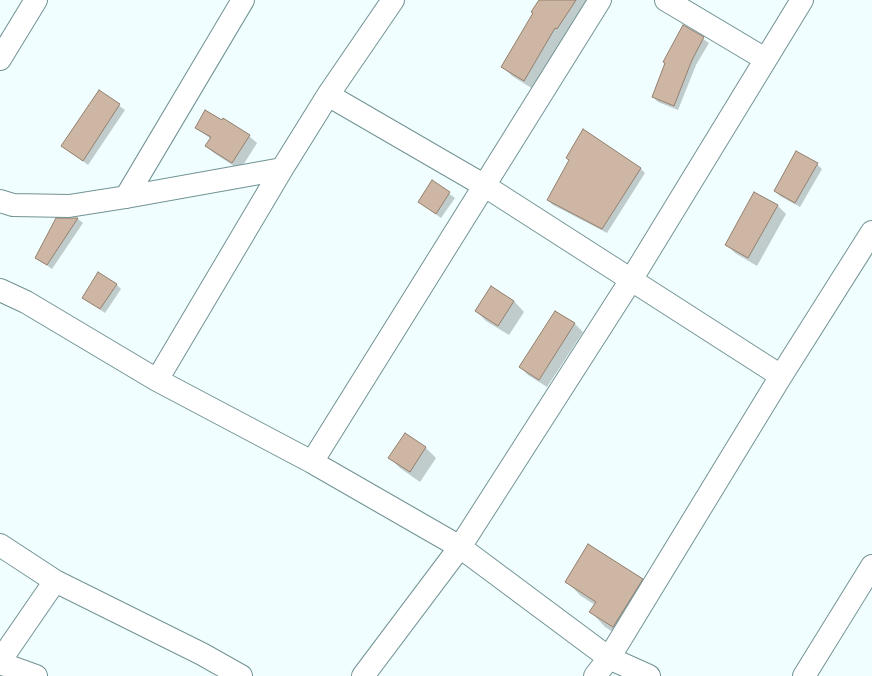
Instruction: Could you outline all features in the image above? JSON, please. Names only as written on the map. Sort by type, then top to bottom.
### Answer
[{"type":"street","points":[[0,59],[36,0]]},
{"type":"street","points":[[126,198],[243,0]]},
{"type":"street","points":[[157,380],[282,169],[328,95],[393,0]]},
{"type":"street","points":[[312,462],[600,0]]},
{"type":"street","points":[[666,0],[765,59]]},
{"type":"street","points":[[363,676],[460,548],[631,280],[802,0]]},
{"type":"street","points":[[328,95],[484,186],[781,376]]},
{"type":"street","points":[[0,201],[13,204],[69,206],[126,198],[282,169]]},
{"type":"street","points":[[595,676],[609,658],[781,376],[872,232]]},
{"type":"street","points":[[0,290],[26,302],[157,380],[312,462],[460,548],[609,658],[649,676]]},
{"type":"street","points":[[0,546],[55,581],[202,654],[241,676]]},
{"type":"street","points":[[804,676],[872,566]]},
{"type":"street","points":[[36,676],[0,662],[55,581]]},
{"type":"building","points":[[539,0],[576,0],[557,29],[555,28],[524,81],[501,67]]},
{"type":"building","points":[[683,25],[704,37],[692,60],[674,106],[652,97],[665,63],[663,62]]},
{"type":"building","points":[[99,90],[120,104],[83,161],[61,146]]},
{"type":"building","points":[[205,110],[222,120],[223,118],[250,135],[232,163],[205,146],[211,137],[195,128]]},
{"type":"building","points":[[583,129],[641,168],[602,229],[547,200],[569,160],[566,158]]},
{"type":"building","points":[[796,151],[818,163],[795,203],[774,191]]},
{"type":"building","points":[[432,180],[450,192],[436,214],[418,202]]},
{"type":"building","points":[[754,192],[778,205],[748,258],[725,245]]},
{"type":"building","points":[[56,218],[78,218],[47,265],[35,258]]},
{"type":"building","points":[[98,272],[117,284],[100,309],[82,298]]},
{"type":"building","points":[[491,286],[514,301],[498,326],[475,311]]},
{"type":"building","points":[[555,311],[575,323],[539,380],[519,367]]},
{"type":"building","points":[[405,433],[426,447],[410,472],[388,458]]},
{"type":"building","points":[[588,544],[643,579],[613,627],[589,612],[596,602],[565,582]]}]
